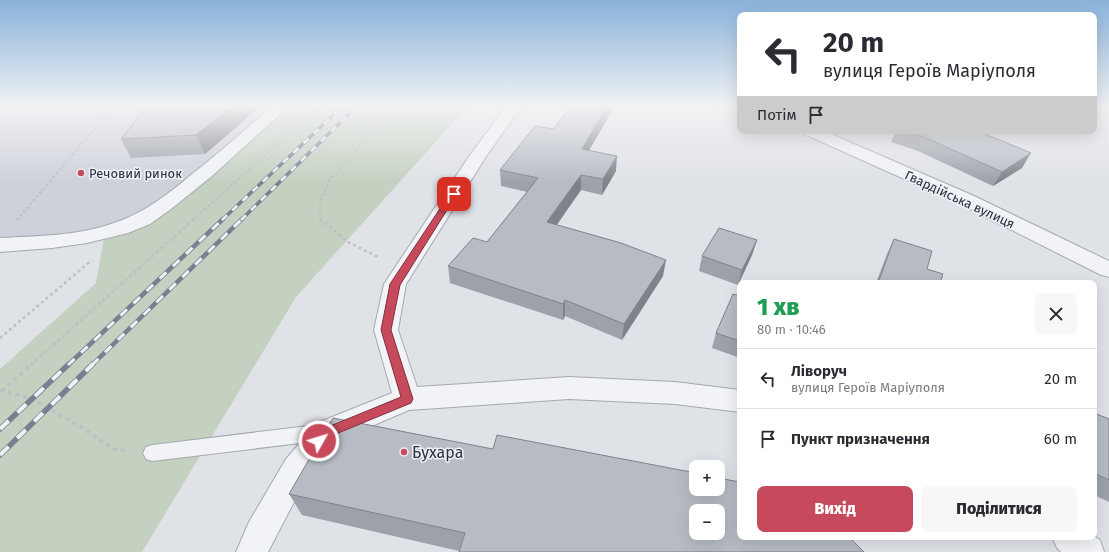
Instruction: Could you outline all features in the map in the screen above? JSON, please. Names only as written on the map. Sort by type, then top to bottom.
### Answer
[{"type":"street","points":[[0,245],[66,241],[105,233],[139,222],[199,179],[252,132]]},
{"type":"street","points":[[407,399],[386,330],[395,284],[496,132]]},
{"type":"street","name":"Гвардійська вулиця","points":[[817,134],[967,200],[1109,270]]},
{"type":"street","points":[[252,552],[260,533],[296,469],[327,432],[407,399],[569,388],[675,393],[737,401]]},
{"type":"street","points":[[1072,540],[1088,552]]},
{"type":"lane","points":[[152,454],[327,432]]},
{"type":"path","points":[[16,222],[92,132]]},
{"type":"path","points":[[1,391],[290,132]]},
{"type":"path","points":[[373,132],[331,178],[320,201],[320,220],[339,236],[360,250],[381,258],[395,284]]},
{"type":"path","points":[[0,338],[96,257]]},
{"type":"path","points":[[1,391],[37,402],[81,427],[114,449],[152,454]]},
{"type":"shaded area","name":"Речовий ринок","points":[[0,132],[252,132],[199,179],[105,233],[0,245]]},
{"type":"green space","points":[[252,132],[273,132],[204,191],[274,132],[445,132],[296,297],[142,552],[0,552],[0,369],[96,283],[105,233],[199,179]]},
{"type":"building","points":[[127,132],[200,132],[196,135],[121,139]]},
{"type":"building","points":[[530,132],[592,132],[582,149],[617,156],[603,179],[581,175],[547,222],[621,243],[666,260],[624,324],[565,300],[563,304],[448,266],[473,238],[487,242],[538,178],[500,170]]},
{"type":"building","points":[[916,134],[985,134],[1031,153],[1002,172]]},
{"type":"building","points":[[719,228],[757,240],[742,270],[702,256]]},
{"type":"building","points":[[894,239],[932,251],[927,269],[943,274],[941,280],[879,280]]},
{"type":"building","points":[[733,294],[737,295],[737,340],[716,333]]},
{"type":"building","points":[[1097,414],[1109,419],[1109,480],[1097,474]]},
{"type":"building","points":[[333,418],[493,449],[497,435],[689,472],[689,496],[725,496],[725,479],[737,481],[737,540],[852,540],[864,552],[459,552],[465,533],[289,494]]},
{"type":"railway","points":[[222,220],[316,132]]},
{"type":"railway","points":[[241,220],[331,132]]},
{"type":"railway","points":[[68,365],[223,219]]},
{"type":"railway","points":[[92,365],[242,219]]},
{"type":"railway","points":[[0,429],[69,364]]},
{"type":"railway","points":[[0,455],[93,364]]},
{"type":"place","name":"Речовий ринок","points":[[81,173]]},
{"type":"place","name":"Бухара","points":[[404,452]]},
{"type":"route","points":[[319,441],[327,432],[407,399],[386,330],[395,284],[454,194]]}]
